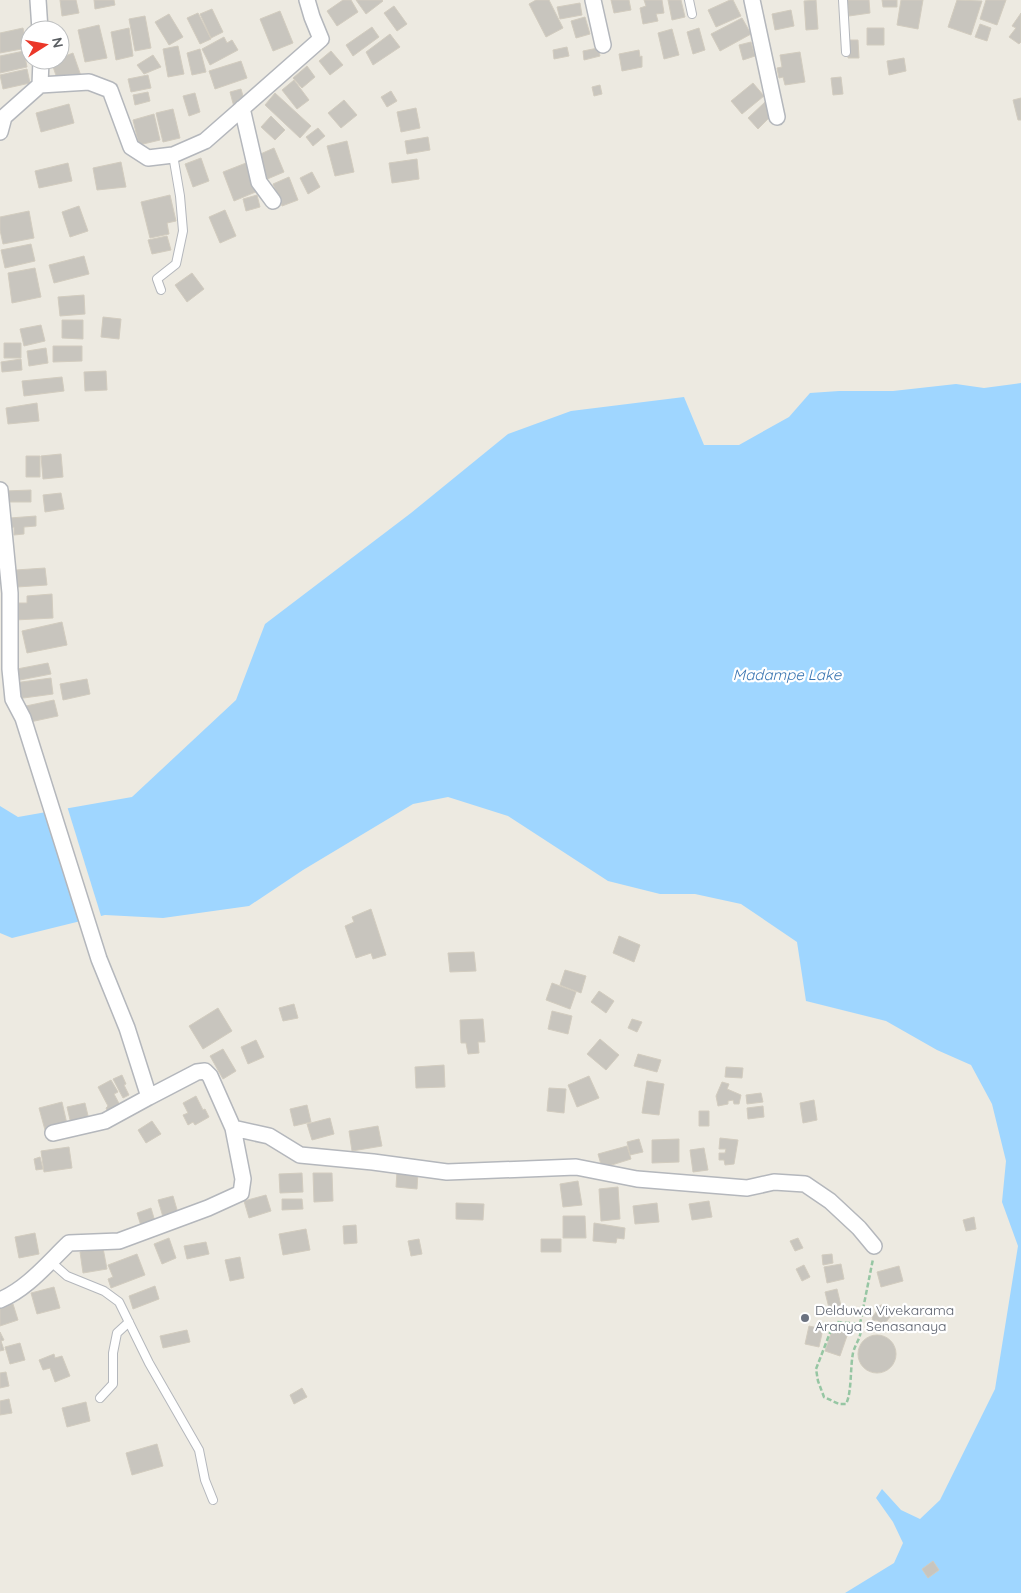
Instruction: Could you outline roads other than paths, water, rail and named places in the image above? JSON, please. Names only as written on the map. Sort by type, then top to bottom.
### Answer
[{"type":"street","points":[[38,0],[39,20]]},
{"type":"street","points":[[0,132],[4,118],[40,85],[89,82],[110,90],[131,147],[148,158],[173,155],[205,141],[321,39],[307,0]]},
{"type":"street","points":[[593,0],[603,45]]},
{"type":"street","points":[[752,0],[777,116]]},
{"type":"street","points":[[40,85],[41,70]]},
{"type":"street","points":[[242,108],[259,182],[273,201]]},
{"type":"street","points":[[0,490],[10,593],[10,669],[13,699],[23,718],[99,959],[127,1028],[149,1097]]},
{"type":"street","points":[[0,1300],[21,1288],[69,1243],[119,1241],[208,1208],[241,1193],[243,1179],[233,1128],[210,1076],[205,1071],[196,1072],[105,1121],[53,1134]]},
{"type":"street","points":[[233,1128],[269,1136],[300,1155],[447,1172],[576,1167],[637,1179],[746,1188],[774,1182],[805,1184],[830,1201],[859,1228],[874,1246]]},
{"type":"lane","points":[[690,0],[692,14]]},
{"type":"lane","points":[[843,0],[846,52]]},
{"type":"lane","points":[[161,290],[157,279],[176,264],[184,231],[173,155]]},
{"type":"lane","points":[[50,1261],[67,1276],[104,1291],[119,1302],[158,1380],[200,1450],[205,1480],[213,1500]]},
{"type":"lane","points":[[100,1398],[113,1384],[113,1353],[117,1333],[129,1322]]},
{"type":"water","name":"Madampe Lake","points":[[1021,383],[1021,1593],[845,1593],[894,1563],[903,1543],[893,1522],[876,1498],[882,1489],[901,1510],[920,1519],[940,1500],[995,1389],[1018,1246],[1002,1202],[1006,1161],[992,1104],[971,1065],[937,1050],[886,1021],[806,1001],[797,942],[741,904],[695,894],[660,894],[608,881],[508,816],[448,797],[413,804],[303,870],[249,906],[163,918],[105,915],[12,938],[0,933],[0,806],[18,817],[132,797],[236,700],[265,624],[411,513],[508,434],[571,411],[684,397],[704,445],[739,445],[789,417],[810,393],[893,391],[956,384],[984,388]]},
{"type":"place","name":"Delduwa Vivekarama Aranya Senasanaya","points":[[805,1318]]}]
